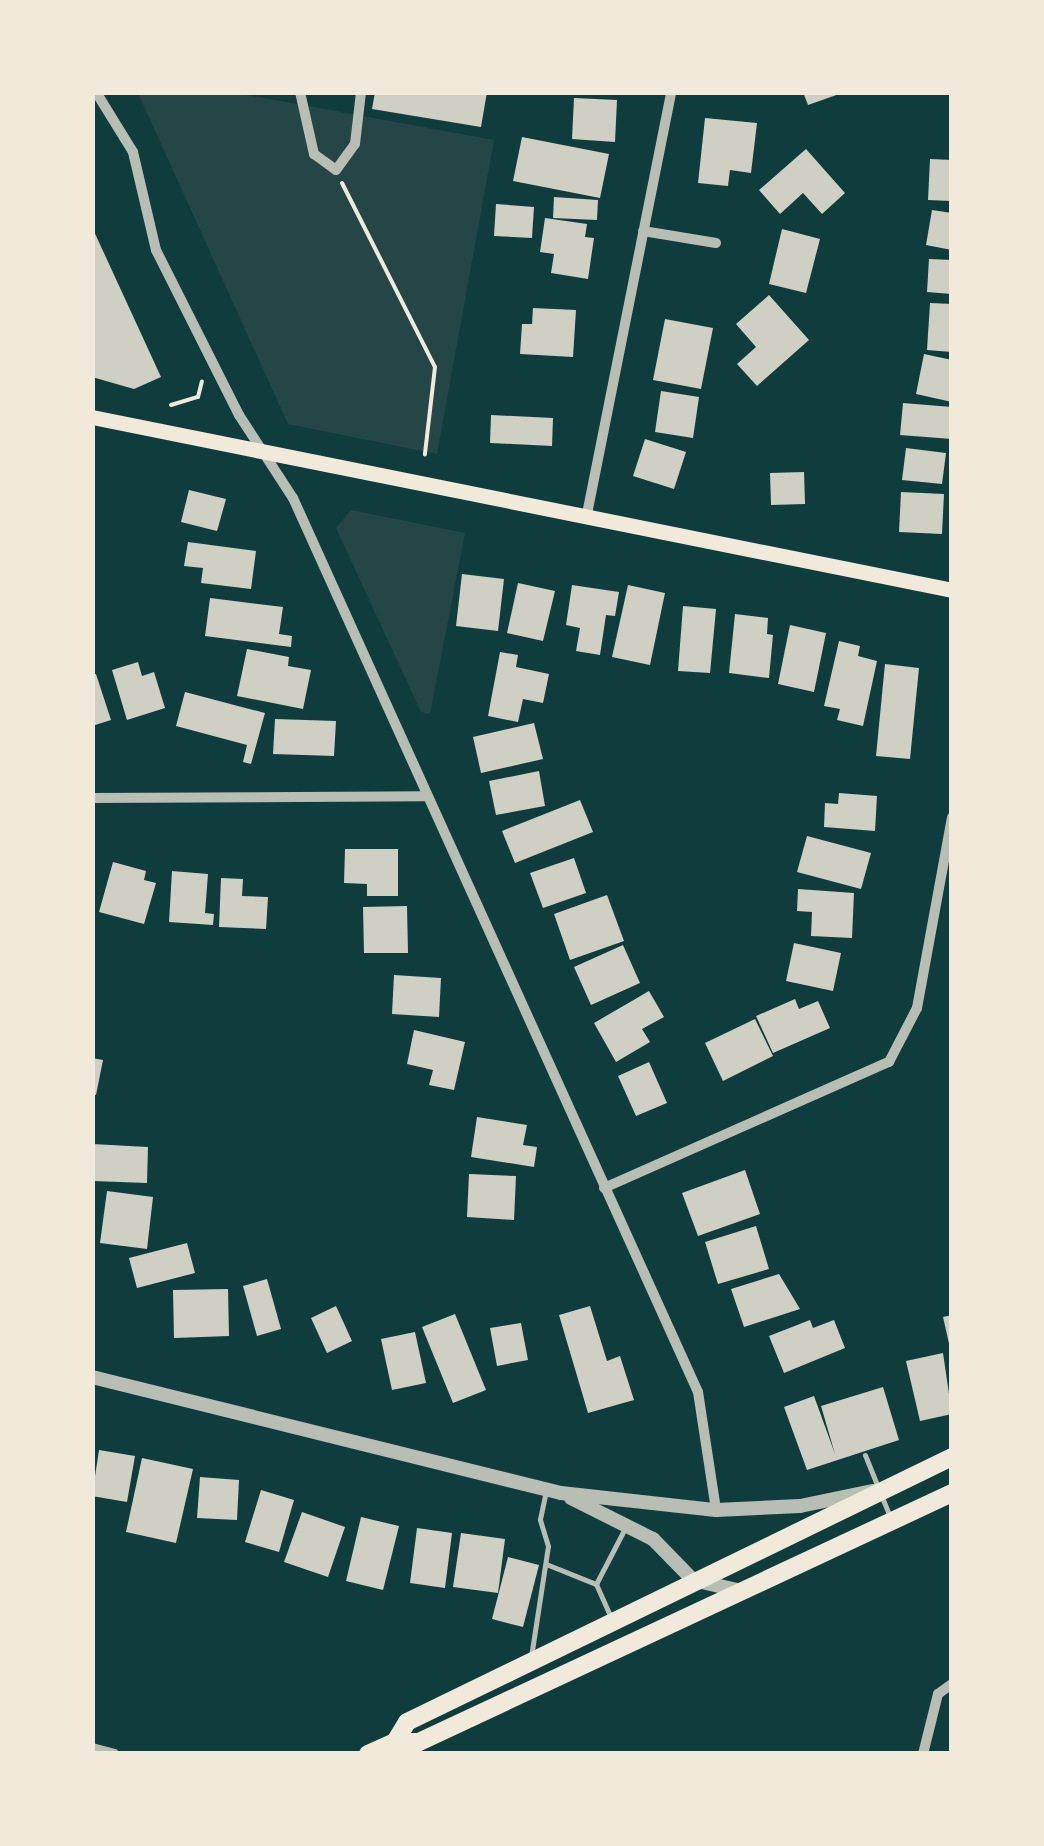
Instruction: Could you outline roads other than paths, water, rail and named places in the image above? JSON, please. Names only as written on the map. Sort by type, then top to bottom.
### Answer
[{"type":"main road","points":[[92,418],[588,514],[952,590]]},
{"type":"main road","points":[[398,1748],[407,1722],[952,1457]]},
{"type":"main road","points":[[368,1754],[419,1742],[952,1493]]},
{"type":"street","points":[[96,92],[133,152],[156,250],[239,415],[293,498],[698,1392],[716,1510]]},
{"type":"street","points":[[300,92],[314,154],[336,170],[354,144],[362,92]]},
{"type":"street","points":[[588,514],[671,92]]},
{"type":"street","points":[[643,230],[716,242]]},
{"type":"street","points":[[92,798],[427,796]]},
{"type":"street","points":[[604,1188],[889,1062],[917,1008],[952,817]]},
{"type":"street","points":[[92,1377],[554,1491],[716,1510],[800,1506],[879,1490]]},
{"type":"street","points":[[554,1491],[674,1554],[693,1580],[741,1592]]},
{"type":"street","points":[[923,1754],[935,1702],[952,1684]]},
{"type":"street","points":[[92,1748],[114,1754]]},
{"type":"lane","points":[[865,1455],[891,1520]]},
{"type":"lane","points":[[530,1660],[546,1564],[540,1520],[554,1491]]},
{"type":"lane","points":[[596,1584],[626,1526]]},
{"type":"lane","points":[[546,1564],[596,1584],[612,1619]]}]
